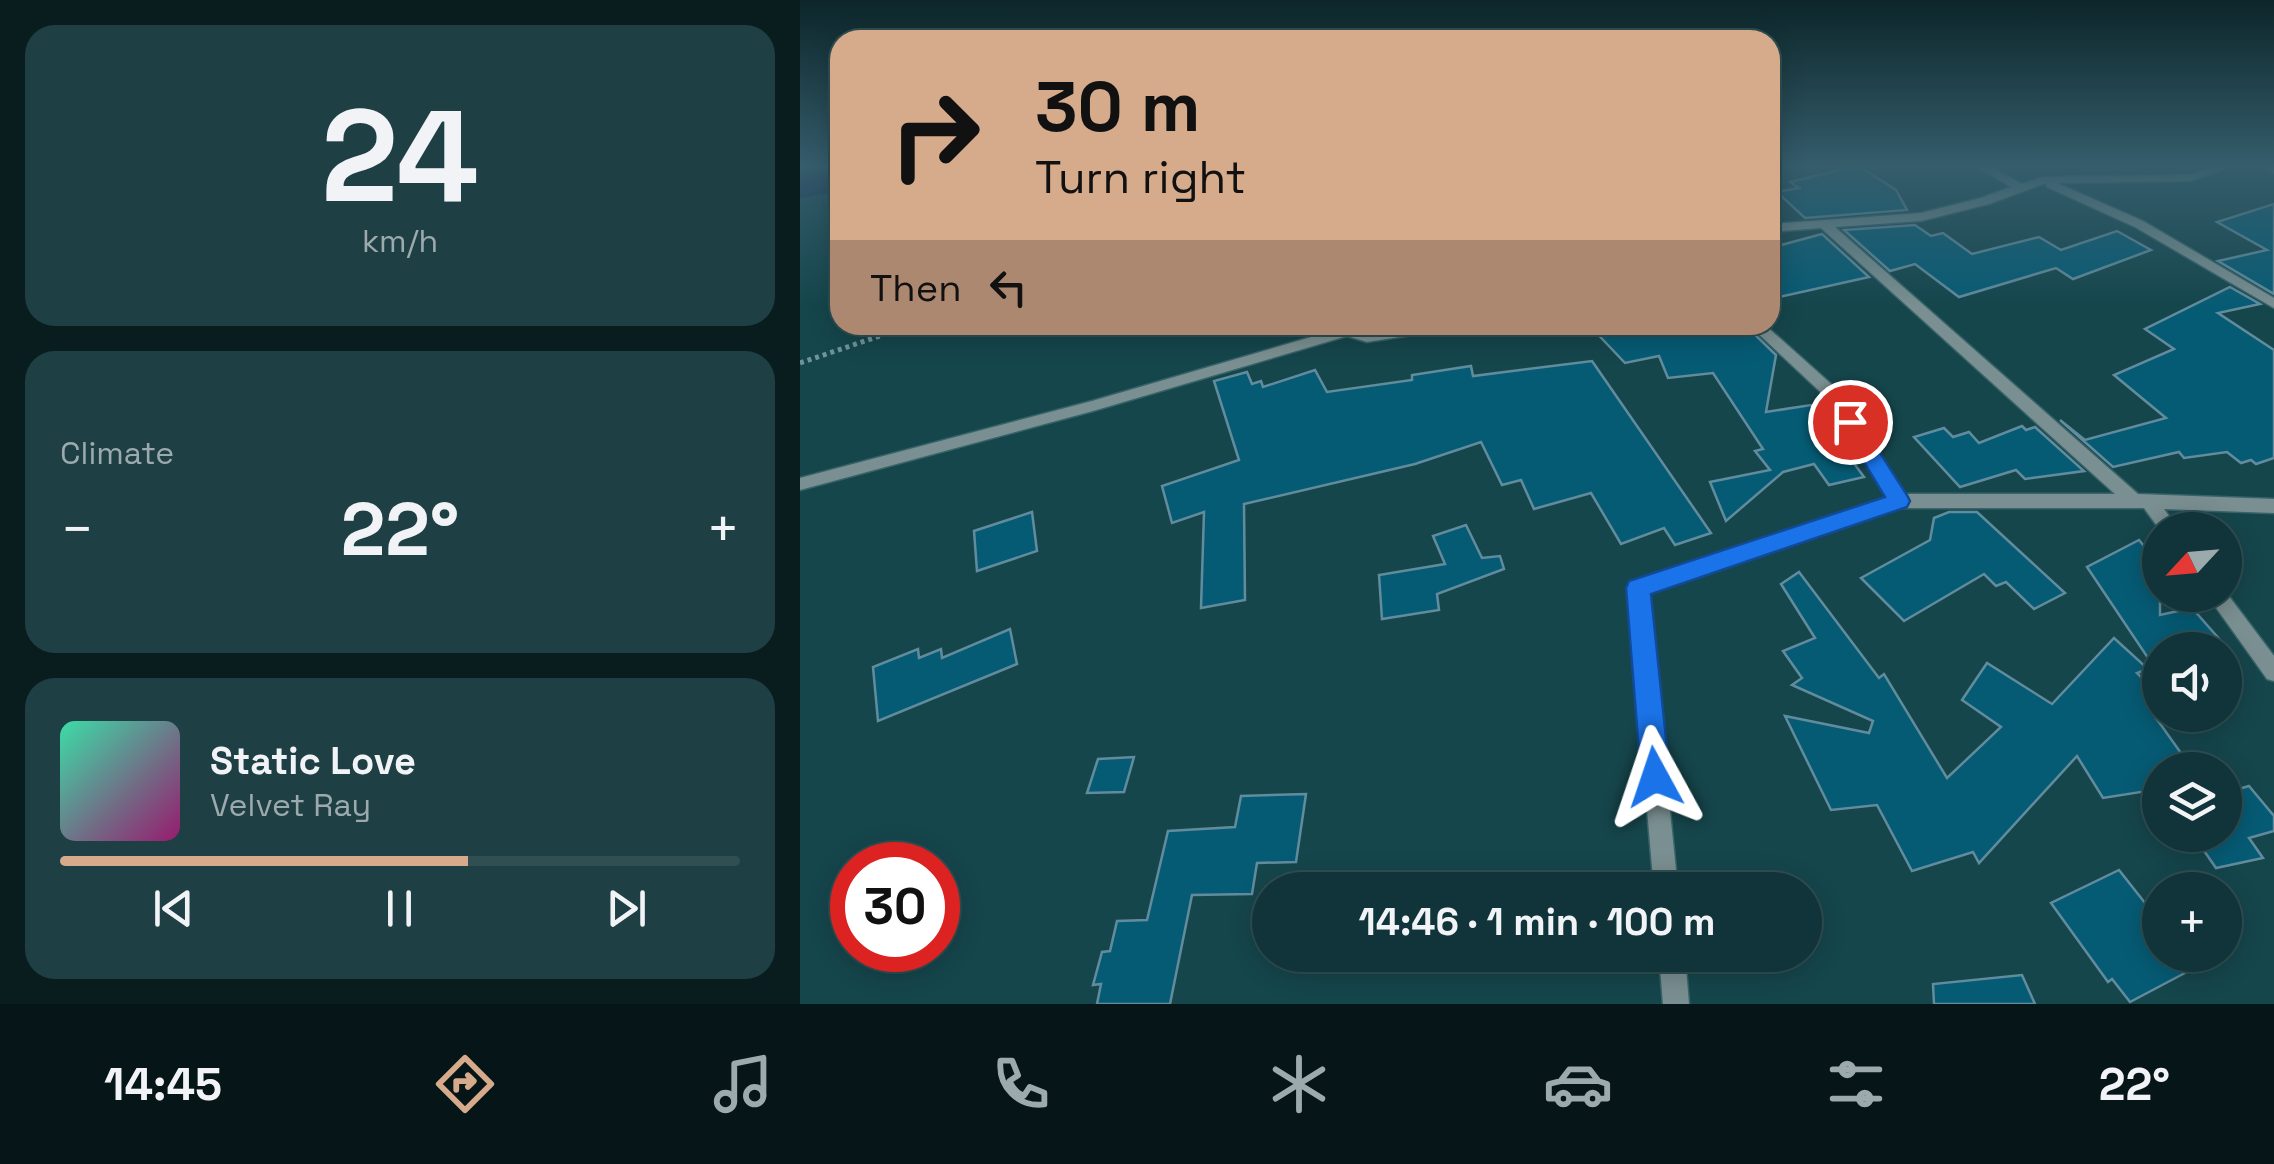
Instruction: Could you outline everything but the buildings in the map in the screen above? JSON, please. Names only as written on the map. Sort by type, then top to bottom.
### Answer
[{"type":"street","points":[[1780,227],[1929,214]]},
{"type":"street","points":[[2120,214],[2274,304]]},
{"type":"street","points":[[1823,223],[2152,512]]},
{"type":"street","points":[[800,484],[1093,406],[1330,335]]},
{"type":"street","points":[[1361,335],[1392,335]]},
{"type":"street","points":[[1767,335],[1834,395],[1899,501]]},
{"type":"street","points":[[1664,872],[1638,588],[1899,501],[2141,501],[2274,506]]},
{"type":"street","points":[[2230,612],[2274,672]]},
{"type":"street","points":[[1673,972],[1676,1004]]},
{"type":"path","points":[[800,363],[883,335]]},
{"type":"route","points":[[1655,777],[1638,588],[1899,501],[1850,422]]}]
